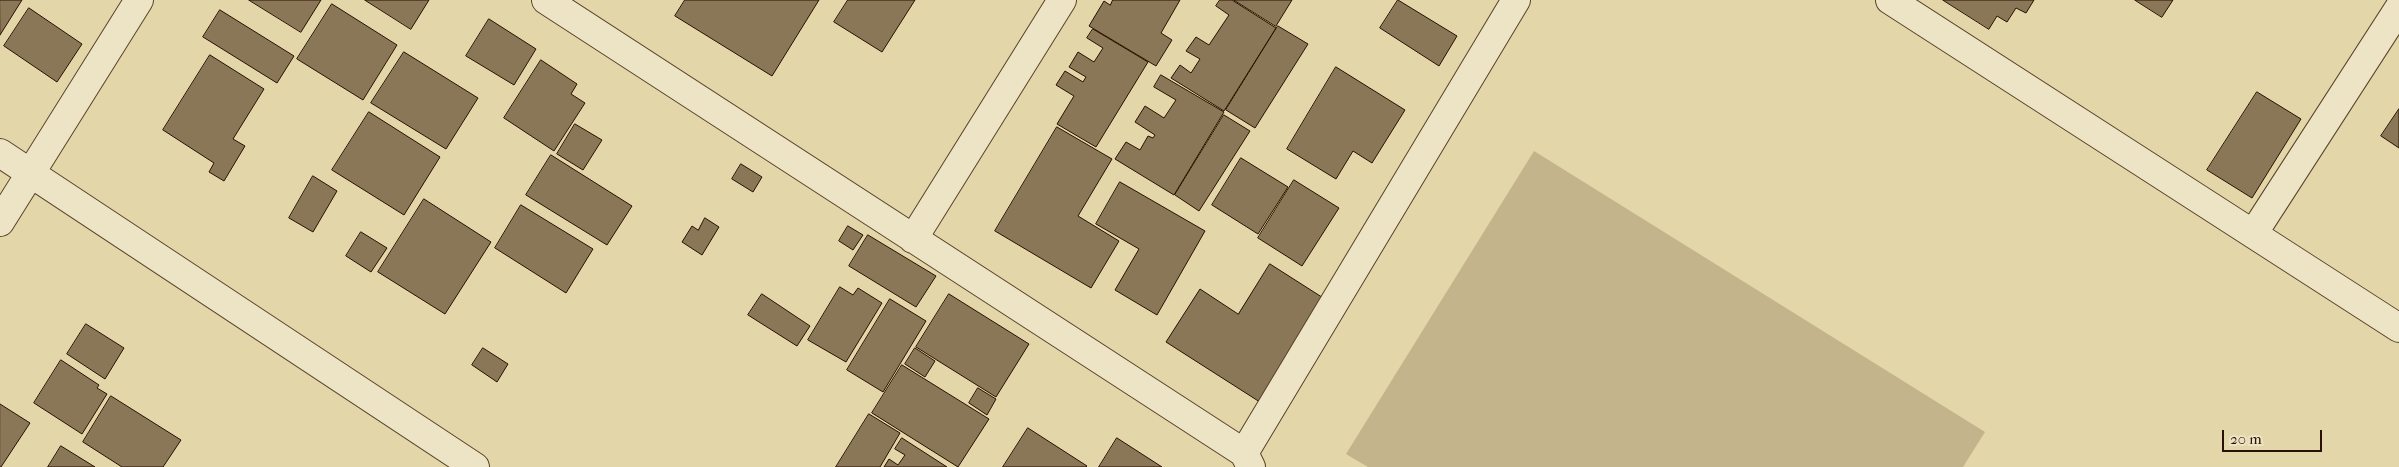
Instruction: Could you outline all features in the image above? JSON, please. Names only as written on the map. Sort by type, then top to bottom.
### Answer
[{"type":"street","points":[[0,222],[140,0]]},
{"type":"street","points":[[546,0],[913,239],[1247,460],[1516,0]]},
{"type":"street","points":[[913,239],[1062,0]]},
{"type":"street","points":[[1890,0],[2399,328]]},
{"type":"street","points":[[2253,234],[2399,8]]},
{"type":"street","points":[[0,152],[475,467]]},
{"type":"shaded area","points":[[1534,151],[1985,432],[1963,467],[1368,467],[1346,454]]},
{"type":"building","points":[[0,0],[22,0],[0,35]]},
{"type":"building","points":[[249,0],[321,0],[301,32]]},
{"type":"building","points":[[365,0],[429,0],[411,29]]},
{"type":"building","points":[[685,0],[819,0],[772,76],[675,16]]},
{"type":"building","points":[[848,0],[915,0],[882,52],[834,22]]},
{"type":"building","points":[[1113,0],[1180,0],[1161,33],[1172,40],[1156,66],[1089,26],[1104,1],[1110,5]]},
{"type":"building","points":[[1220,0],[1232,0],[1276,28],[1224,111],[1171,78],[1180,65],[1191,73],[1200,59],[1186,51],[1196,37],[1209,45],[1229,15],[1216,6]]},
{"type":"building","points":[[1234,0],[1292,0],[1276,26]]},
{"type":"building","points":[[1398,0],[1457,36],[1439,66],[1380,28]]},
{"type":"building","points":[[1943,0],[2034,0],[2026,13],[2016,8],[2007,22],[1997,16],[1989,29]]},
{"type":"building","points":[[2135,0],[2173,0],[2162,17]]},
{"type":"building","points":[[332,4],[397,45],[363,100],[297,59]]},
{"type":"building","points":[[29,8],[82,44],[57,82],[4,46]]},
{"type":"building","points":[[220,10],[294,56],[277,83],[203,37]]},
{"type":"building","points":[[489,19],[536,49],[514,85],[466,56]]},
{"type":"building","points":[[1278,26],[1308,44],[1255,128],[1226,110]]},
{"type":"building","points":[[1093,29],[1148,62],[1096,147],[1057,124],[1074,96],[1056,85],[1065,71],[1083,82],[1086,77],[1069,67],[1078,52],[1094,62],[1103,48],[1087,38]]},
{"type":"building","points":[[404,52],[478,98],[446,149],[371,103]]},
{"type":"building","points":[[210,55],[264,89],[233,139],[245,146],[224,181],[209,172],[214,163],[163,130]]},
{"type":"building","points":[[541,60],[577,84],[571,94],[585,103],[554,151],[504,118]]},
{"type":"building","points":[[1336,67],[1405,110],[1372,163],[1353,151],[1336,179],[1287,149]]},
{"type":"building","points":[[1161,75],[1224,112],[1174,195],[1115,159],[1126,142],[1140,150],[1148,136],[1153,138],[1155,135],[1135,122],[1145,106],[1164,118],[1176,100],[1154,87]]},
{"type":"building","points":[[2257,92],[2301,119],[2252,198],[2207,170]]},
{"type":"building","points":[[2399,109],[2399,148],[2381,136]]},
{"type":"building","points":[[369,112],[440,157],[404,215],[332,170]]},
{"type":"building","points":[[1224,115],[1250,131],[1199,211],[1175,195]]},
{"type":"building","points":[[575,124],[602,140],[583,170],[557,154]]},
{"type":"building","points":[[1057,127],[1112,159],[1078,216],[1119,241],[1091,288],[995,231]]},
{"type":"building","points":[[551,155],[632,206],[607,245],[526,195]]},
{"type":"building","points":[[1241,158],[1288,187],[1258,234],[1212,205]]},
{"type":"building","points":[[741,164],[762,177],[753,192],[732,179]]},
{"type":"building","points":[[313,176],[337,191],[313,232],[289,218]]},
{"type":"building","points":[[1294,180],[1339,208],[1302,266],[1258,238]]},
{"type":"building","points":[[1120,182],[1205,231],[1157,315],[1115,290],[1139,249],[1096,224]]},
{"type":"building","points":[[424,199],[491,242],[445,314],[378,272]]},
{"type":"building","points":[[521,205],[593,249],[566,293],[495,248]]},
{"type":"building","points":[[705,218],[719,227],[702,255],[682,242],[692,226],[698,230]]},
{"type":"building","points":[[848,226],[863,235],[853,250],[839,241]]},
{"type":"building","points":[[361,232],[387,248],[371,272],[346,256]]},
{"type":"building","points":[[868,235],[936,276],[916,307],[849,266]]},
{"type":"building","points":[[1270,264],[1328,301],[1263,404],[1166,342],[1200,289],[1238,314]]},
{"type":"building","points":[[840,287],[853,295],[858,288],[882,303],[846,362],[808,340]]},
{"type":"building","points":[[762,294],[810,326],[797,346],[748,315]]},
{"type":"building","points":[[949,294],[1029,344],[996,397],[916,347]]},
{"type":"building","points":[[890,299],[926,321],[883,392],[847,370]]},
{"type":"building","points":[[86,324],[124,348],[105,379],[67,354]]},
{"type":"building","points":[[483,348],[508,364],[497,382],[472,365]]},
{"type":"building","points":[[915,348],[935,361],[925,377],[905,364]]},
{"type":"building","points":[[61,360],[99,385],[97,388],[107,394],[82,434],[34,403]]},
{"type":"building","points":[[902,365],[989,419],[958,467],[872,413]]},
{"type":"building","points":[[978,388],[996,399],[987,415],[969,403]]},
{"type":"building","points":[[111,396],[181,440],[163,467],[122,467],[83,442]]},
{"type":"building","points":[[0,404],[30,423],[1,467],[0,467]]},
{"type":"building","points":[[869,414],[900,433],[880,467],[836,467]]},
{"type":"building","points":[[1028,428],[1087,466],[1003,467]]},
{"type":"building","points":[[902,438],[947,467],[884,467],[889,459],[898,465],[905,455],[895,449]]},
{"type":"building","points":[[1117,438],[1162,467],[1099,467]]},
{"type":"building","points":[[61,446],[95,467],[48,467]]}]
